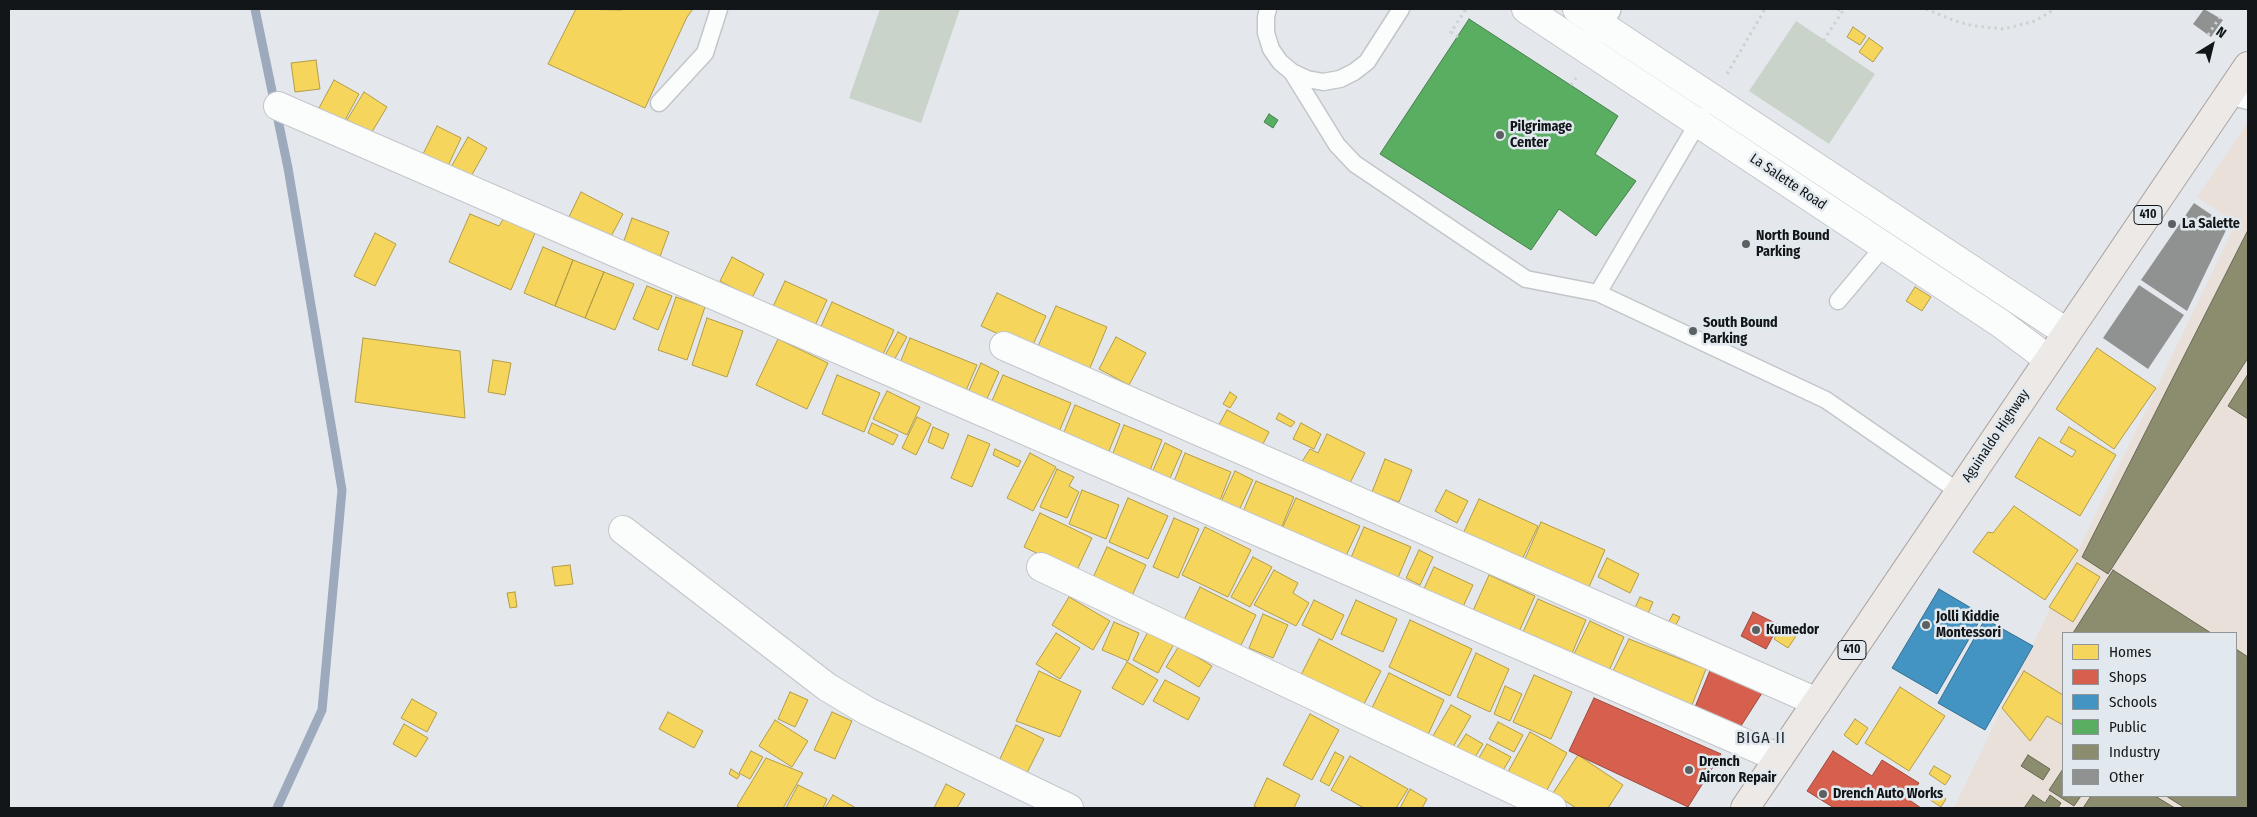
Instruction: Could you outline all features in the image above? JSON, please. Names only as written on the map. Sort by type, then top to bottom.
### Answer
[{"type":"main road","name":"Aguinaldo Highway","points":[[1745,808],[2066,332],[2238,98],[2248,66]]},
{"type":"street","name":"La Salette Road","points":[[1526,9],[1884,246],[2000,324],[2048,359]]},
{"type":"street","name":"La Salette Road","points":[[1577,9],[1604,16],[1713,98],[2066,332]]},
{"type":"street","points":[[1586,49],[1604,16]]},
{"type":"street","points":[[278,106],[1779,758]]},
{"type":"street","points":[[1004,346],[1817,702]]},
{"type":"street","points":[[623,530],[828,687],[867,711],[1069,808]]},
{"type":"street","points":[[1041,567],[1552,808]]},
{"type":"lane","points":[[659,103],[705,53],[719,9]]},
{"type":"lane","points":[[1268,9],[1266,33],[1271,49],[1280,62],[1292,72],[1307,79],[1323,82],[1340,79],[1354,72],[1367,62],[1402,9]]},
{"type":"lane","points":[[1292,72],[1337,145],[1355,164],[1526,279],[1598,293],[1826,400],[1959,492]]},
{"type":"lane","points":[[1598,293],[1713,98]]},
{"type":"lane","points":[[1838,301],[1884,246]]},
{"type":"path","points":[[1458,37],[1451,32],[1466,9]]},
{"type":"path","points":[[1713,98],[1765,9]]},
{"type":"path","points":[[1820,46],[1843,10],[1838,9]]},
{"type":"path","points":[[1926,9],[1955,21],[1974,26],[2004,29],[2034,21],[2055,9]]},
{"type":"path","points":[[2208,35],[2220,17]]},
{"type":"path","points":[[1571,85],[1576,78]]},
{"type":"shaded area","points":[[880,9],[960,9],[921,123],[849,98]]},
{"type":"shaded area","points":[[1796,21],[1875,74],[1829,144],[1749,91]]},
{"type":"shaded area","points":[[2248,122],[2248,808],[1954,808],[2236,223],[2197,197]]},
{"type":"building: Homes","points":[[576,9],[693,9],[687,17],[645,108],[548,64]]},
{"type":"building: Homes","points":[[1853,27],[1866,36],[1860,45],[1847,37]]},
{"type":"building: Homes","points":[[1869,38],[1883,48],[1873,62],[1859,52]]},
{"type":"building: Homes","points":[[316,60],[320,89],[295,92],[291,63]]},
{"type":"building: Homes","points":[[334,80],[359,94],[344,122],[319,108]]},
{"type":"building: Homes","points":[[364,92],[387,107],[370,135],[347,120]]},
{"type":"building: Homes","points":[[437,126],[461,138],[448,166],[423,154]]},
{"type":"building: Homes","points":[[468,137],[487,148],[469,180],[450,169]]},
{"type":"building: Homes","points":[[581,192],[623,214],[608,242],[567,221]]},
{"type":"building: Homes","points":[[470,214],[499,226],[504,218],[535,233],[511,290],[449,262]]},
{"type":"building: Homes","points":[[632,218],[669,232],[658,262],[621,249]]},
{"type":"building: Homes","points":[[375,233],[396,244],[375,286],[354,276]]},
{"type":"building: Homes","points":[[543,247],[573,260],[555,306],[524,293]]},
{"type":"building: Homes","points":[[732,257],[764,274],[752,298],[720,281]]},
{"type":"building: Homes","points":[[573,260],[604,272],[585,318],[555,306]]},
{"type":"building: Homes","points":[[604,272],[634,284],[615,330],[585,318]]},
{"type":"building: Homes","points":[[785,281],[827,300],[812,332],[770,313]]},
{"type":"building: Homes","points":[[647,286],[672,296],[658,330],[633,319]]},
{"type":"building: Homes","points":[[1915,287],[1931,297],[1922,311],[1906,301]]},
{"type":"building: Homes","points":[[997,293],[1046,316],[1031,349],[981,326]]},
{"type":"building: Homes","points":[[676,297],[705,307],[687,360],[658,350]]},
{"type":"building: Homes","points":[[832,302],[894,330],[881,359],[819,331]]},
{"type":"building: Homes","points":[[1056,306],[1107,327],[1087,375],[1035,353]]},
{"type":"building: Homes","points":[[707,318],[743,331],[727,377],[692,365]]},
{"type":"building: Homes","points":[[898,332],[907,337],[893,362],[884,357]]},
{"type":"building: Homes","points":[[1116,337],[1146,353],[1129,385],[1099,369]]},
{"type":"building: Homes","points":[[363,338],[460,351],[465,418],[355,402]]},
{"type":"building: Homes","points":[[910,338],[977,365],[964,395],[898,368]]},
{"type":"building: Homes","points":[[778,339],[828,363],[807,409],[756,385]]},
{"type":"building: Homes","points":[[2097,348],[2156,388],[2114,449],[2056,409]]},
{"type":"building: Homes","points":[[493,360],[511,363],[505,395],[488,392]]},
{"type":"building: Homes","points":[[981,363],[999,372],[985,403],[967,395]]},
{"type":"building: Homes","points":[[837,375],[880,393],[864,432],[822,414]]},
{"type":"building: Homes","points":[[1003,375],[1071,403],[1057,437],[989,408]]},
{"type":"building: Homes","points":[[887,391],[920,407],[907,435],[873,419]]},
{"type":"building: Homes","points":[[1230,392],[1237,397],[1230,408],[1223,404]]},
{"type":"building: Homes","points":[[1075,405],[1120,424],[1107,456],[1062,437]]},
{"type":"building: Homes","points":[[1227,410],[1269,432],[1258,454],[1215,432]]},
{"type":"building: Homes","points":[[1279,413],[1295,422],[1291,427],[1276,419]]},
{"type":"building: Homes","points":[[917,417],[931,424],[916,455],[902,448]]},
{"type":"building: Homes","points":[[872,423],[898,435],[893,445],[868,433]]},
{"type":"building: Homes","points":[[1301,423],[1321,434],[1314,449],[1293,439]]},
{"type":"building: Homes","points":[[1124,425],[1162,440],[1149,473],[1111,458]]},
{"type":"building: Homes","points":[[933,427],[949,434],[943,449],[928,442]]},
{"type":"building: Homes","points":[[2069,427],[2116,455],[2080,516],[2015,477],[2039,437],[2072,457],[2076,451],[2060,442]]},
{"type":"building: Homes","points":[[1327,434],[1365,453],[1345,493],[1298,468],[1310,449],[1318,453]]},
{"type":"building: Homes","points":[[968,435],[990,444],[972,487],[951,478]]},
{"type":"building: Homes","points":[[1165,443],[1182,451],[1167,485],[1150,477]]},
{"type":"building: Homes","points":[[995,449],[1021,461],[1018,467],[993,455]]},
{"type":"building: Homes","points":[[1030,453],[1056,467],[1033,511],[1007,498]]},
{"type":"building: Homes","points":[[1185,453],[1231,472],[1219,503],[1173,484]]},
{"type":"building: Homes","points":[[1385,459],[1412,470],[1399,502],[1372,492]]},
{"type":"building: Homes","points":[[1057,469],[1074,477],[1069,486],[1079,492],[1067,518],[1040,507]]},
{"type":"building: Homes","points":[[1235,471],[1253,480],[1237,515],[1219,506]]},
{"type":"building: Homes","points":[[1256,481],[1294,497],[1280,531],[1242,514]]},
{"type":"building: Homes","points":[[1082,490],[1119,505],[1106,539],[1069,524]]},
{"type":"building: Homes","points":[[1446,490],[1468,501],[1457,523],[1435,511]]},
{"type":"building: Homes","points":[[1128,498],[1168,516],[1148,559],[1109,542]]},
{"type":"building: Homes","points":[[1296,498],[1360,526],[1344,560],[1281,531]]},
{"type":"building: Homes","points":[[1479,499],[1538,526],[1519,566],[1461,538]]},
{"type":"building: Homes","points":[[2014,506],[2078,550],[2045,600],[1973,552],[1988,532],[1993,533]]},
{"type":"building: Homes","points":[[1040,513],[1092,538],[1076,572],[1024,547]]},
{"type":"building: Homes","points":[[1174,518],[1199,529],[1178,578],[1153,567]]},
{"type":"building: Homes","points":[[1541,522],[1605,550],[1585,596],[1521,568]]},
{"type":"building: Homes","points":[[1205,527],[1251,550],[1228,597],[1182,575]]},
{"type":"building: Homes","points":[[1364,527],[1411,547],[1397,580],[1350,560]]},
{"type":"building: Homes","points":[[1107,547],[1146,565],[1130,600],[1091,582]]},
{"type":"building: Homes","points":[[1419,550],[1433,557],[1420,585],[1406,578]]},
{"type":"building: Homes","points":[[1253,557],[1272,567],[1250,607],[1231,597]]},
{"type":"building: Homes","points":[[1607,558],[1639,574],[1630,593],[1598,577]]},
{"type":"building: Homes","points":[[2077,563],[2100,577],[2073,622],[2049,607]]},
{"type":"building: Homes","points":[[570,565],[573,584],[555,586],[552,567]]},
{"type":"building: Homes","points":[[1434,567],[1473,585],[1462,609],[1423,591]]},
{"type":"building: Homes","points":[[1274,570],[1298,583],[1293,593],[1309,603],[1296,626],[1254,605]]},
{"type":"building: Homes","points":[[1489,575],[1535,596],[1518,634],[1472,613]]},
{"type":"building: Homes","points":[[1200,587],[1256,615],[1238,651],[1182,624]]},
{"type":"building: Homes","points":[[515,592],[517,607],[510,608],[507,593]]},
{"type":"building: Homes","points":[[1069,597],[1110,621],[1093,650],[1052,625]]},
{"type":"building: Homes","points":[[1640,597],[1653,602],[1646,618],[1633,612]]},
{"type":"building: Homes","points":[[1538,599],[1586,620],[1571,656],[1522,634]]},
{"type":"building: Homes","points":[[1314,600],[1344,615],[1332,640],[1302,625]]},
{"type":"building: Homes","points":[[1356,600],[1397,619],[1383,652],[1341,634]]},
{"type":"building: Homes","points":[[1263,614],[1288,625],[1273,658],[1249,648]]},
{"type":"building: Homes","points":[[1673,614],[1680,617],[1671,634],[1664,630]]},
{"type":"building: Homes","points":[[1410,620],[1472,649],[1450,696],[1389,667]]},
{"type":"building: Homes","points":[[1590,621],[1624,637],[1608,673],[1573,656]]},
{"type":"building: Homes","points":[[1114,622],[1139,633],[1128,661],[1102,650]]},
{"type":"building: Homes","points":[[1784,624],[1798,633],[1788,648],[1774,639]]},
{"type":"building: Homes","points":[[1150,628],[1175,642],[1158,673],[1133,660]]},
{"type":"building: Homes","points":[[1056,633],[1080,648],[1060,679],[1036,664]]},
{"type":"building: Homes","points":[[1319,639],[1381,671],[1363,706],[1301,675]]},
{"type":"building: Homes","points":[[1629,639],[1706,669],[1692,705],[1612,673]]},
{"type":"building: Homes","points":[[1179,646],[1212,666],[1199,687],[1166,667]]},
{"type":"building: Homes","points":[[1476,653],[1509,669],[1490,712],[1457,697]]},
{"type":"building: Homes","points":[[1127,662],[1158,680],[1143,705],[1112,688]]},
{"type":"building: Homes","points":[[1039,671],[1081,691],[1060,737],[1016,721]]},
{"type":"building: Homes","points":[[2024,671],[2062,694],[2062,724],[2047,716],[2030,741],[2002,708]]},
{"type":"building: Homes","points":[[1389,673],[1444,700],[1426,739],[1370,712]]},
{"type":"building: Homes","points":[[1534,675],[1572,692],[1551,739],[1513,722]]},
{"type":"building: Homes","points":[[1165,680],[1200,698],[1188,720],[1153,701]]},
{"type":"building: Homes","points":[[1505,686],[1522,694],[1510,721],[1494,714]]},
{"type":"building: Homes","points":[[1900,687],[1945,716],[1909,771],[1865,743]]},
{"type":"building: Homes","points":[[790,692],[808,700],[795,727],[778,719]]},
{"type":"building: Homes","points":[[412,699],[437,713],[427,732],[401,718]]},
{"type":"building: Homes","points":[[1451,705],[1471,716],[1450,752],[1430,741]]},
{"type":"building: Homes","points":[[668,712],[703,731],[694,748],[659,729]]},
{"type":"building: Homes","points":[[832,712],[852,721],[835,759],[814,750]]},
{"type":"building: Homes","points":[[1310,714],[1339,730],[1312,780],[1283,765]]},
{"type":"building: Homes","points":[[1855,719],[1868,728],[1857,745],[1844,735]]},
{"type":"building: Homes","points":[[775,720],[808,741],[792,767],[759,746]]},
{"type":"building: Homes","points":[[1498,722],[1523,735],[1514,752],[1489,739]]},
{"type":"building: Homes","points":[[404,724],[428,738],[416,757],[393,744]]},
{"type":"building: Homes","points":[[1016,725],[1044,739],[1024,779],[997,765]]},
{"type":"building: Homes","points":[[1530,732],[1567,753],[1541,801],[1503,781]]},
{"type":"building: Homes","points":[[1466,734],[1483,744],[1472,762],[1455,751]]},
{"type":"building: Homes","points":[[1487,744],[1511,757],[1496,782],[1473,768]]},
{"type":"building: Homes","points":[[751,751],[763,757],[750,779],[739,773]]},
{"type":"building: Homes","points":[[1335,752],[1344,757],[1329,786],[1320,781]]},
{"type":"building: Homes","points":[[1578,755],[1623,785],[1608,808],[1576,808],[1553,793]]},
{"type":"building: Homes","points":[[1350,756],[1408,789],[1396,808],[1364,808],[1331,790]]},
{"type":"building: Homes","points":[[766,758],[803,773],[783,808],[741,808],[737,806]]},
{"type":"building: Homes","points":[[1934,766],[1951,776],[1945,785],[1929,774]]},
{"type":"building: Homes","points":[[731,769],[740,775],[737,779],[729,774]]},
{"type":"building: Homes","points":[[1267,778],[1300,795],[1294,808],[1258,808],[1254,806]]},
{"type":"building: Homes","points":[[946,784],[965,794],[957,808],[934,808]]},
{"type":"building: Homes","points":[[798,785],[827,799],[823,808],[786,808]]},
{"type":"building: Homes","points":[[1930,788],[1946,799],[1941,807],[1924,796]]},
{"type":"building: Homes","points":[[1410,789],[1427,799],[1422,808],[1400,808]]},
{"type":"building: Homes","points":[[833,795],[856,808],[825,808]]},
{"type":"building: Shops","points":[[1753,612],[1779,625],[1766,649],[1741,636]]},
{"type":"building: Shops","points":[[1711,668],[1764,690],[1739,729],[1695,707]]},
{"type":"building: Shops","points":[[1594,698],[1721,754],[1688,807],[1569,751]]},
{"type":"building: Shops","points":[[1833,751],[1872,776],[1882,760],[1919,783],[1908,799],[1921,808],[1834,808],[1807,791]]},
{"type":"building: Schools","points":[[1939,589],[1983,615],[1937,694],[1892,668]]},
{"type":"building: Schools","points":[[1985,619],[2033,646],[1985,730],[1938,703]]},
{"type":"building: Public","name":"Pilgrimage Center","points":[[1469,19],[1618,116],[1595,154],[1636,181],[1596,236],[1559,209],[1531,250],[1380,154]]},
{"type":"building: Public","points":[[1269,114],[1278,120],[1273,128],[1264,122]]},
{"type":"building: Industry","points":[[2248,230],[2248,358],[2108,574],[2082,557]]},
{"type":"building: Industry","points":[[2248,374],[2248,419],[2228,406]]},
{"type":"building: Industry","points":[[2113,570],[2209,632],[2074,632]]},
{"type":"building: Industry","points":[[2237,650],[2248,657],[2248,808],[2185,808],[2168,797],[2237,797]]},
{"type":"building: Industry","points":[[2028,755],[2050,769],[2043,780],[2021,766]]},
{"type":"building: Industry","points":[[2062,770],[2062,797],[2080,797],[2074,806],[2049,790]]},
{"type":"building: Industry","points":[[2033,795],[2045,803],[2050,795],[2061,803],[2058,808],[2024,808]]},
{"type":"building: Industry","points":[[2090,797],[2157,797],[2175,808],[2083,808]]},
{"type":"building: Other","points":[[2204,9],[2223,20],[2211,37],[2193,24]]},
{"type":"building: Other","points":[[2194,203],[2228,226],[2187,311],[2141,280]]},
{"type":"building: Other","points":[[2139,285],[2184,315],[2148,369],[2103,338]]},
{"type":"waterway","points":[[255,9],[288,168],[342,490],[322,710],[277,808]]},
{"type":"place","name":"Pilgrimage Center","points":[[1500,135]]},
{"type":"place","name":"La Salette","points":[[2172,224]]},
{"type":"place","name":"North Bound Parking","points":[[1746,244]]},
{"type":"place","name":"South Bound Parking","points":[[1693,331]]},
{"type":"place","name":"Jolli Kiddie Montessori","points":[[1926,625]]},
{"type":"place","name":"Kumedor","points":[[1756,630]]},
{"type":"place","name":"Drench Aircon Repair","points":[[1689,770]]},
{"type":"place","name":"Drench Auto Works","points":[[1823,794]]},
{"type":"district","name":"BIGA II","points":[[1761,739]]}]
